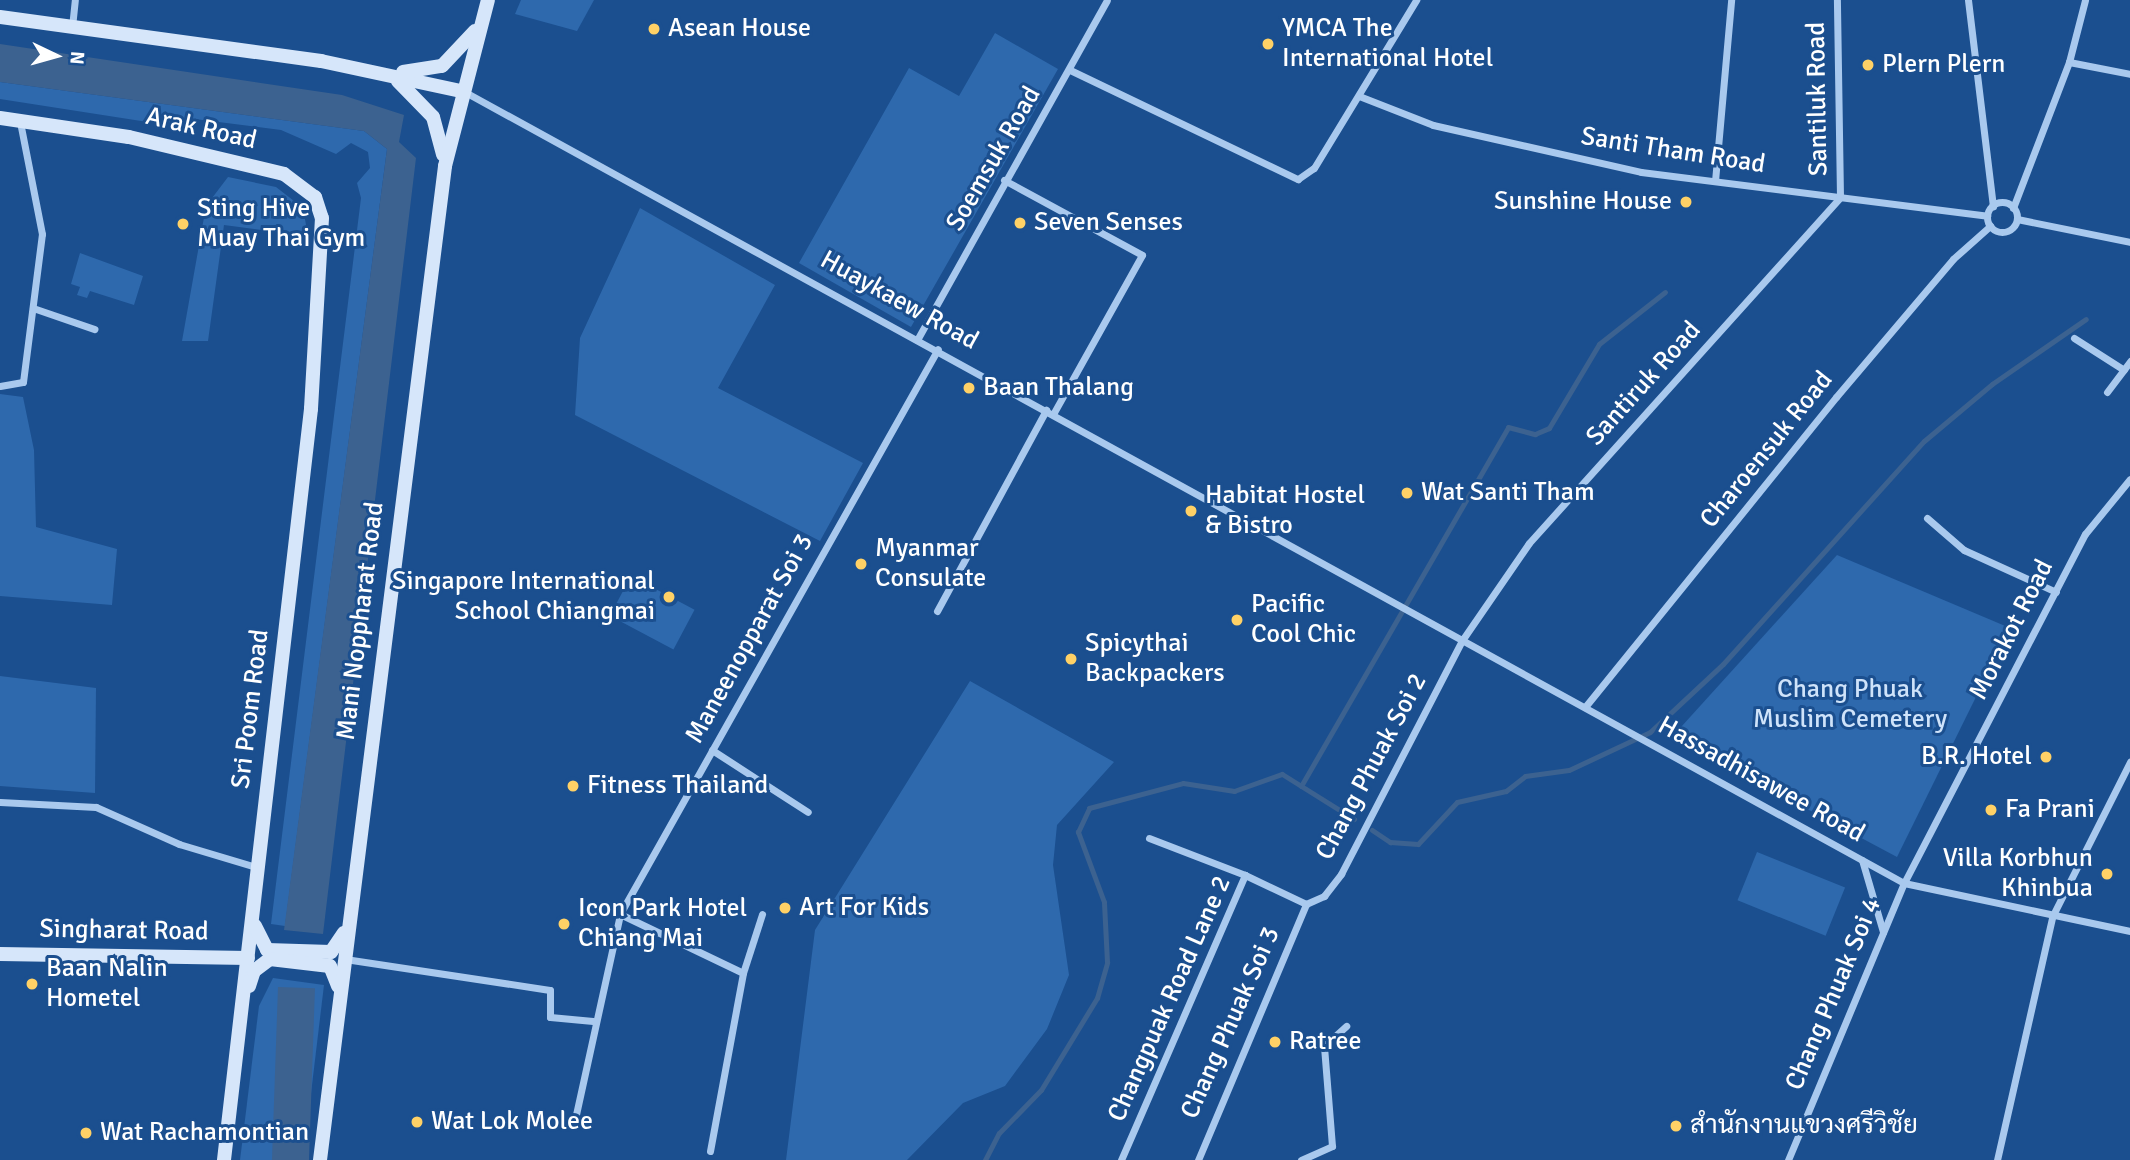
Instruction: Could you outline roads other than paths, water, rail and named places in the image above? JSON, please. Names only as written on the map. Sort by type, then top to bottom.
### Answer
[{"type":"main road","points":[[0,17],[381,72],[461,90],[477,29],[488,0]]},
{"type":"main road","points":[[381,72],[430,72],[477,29]]},
{"type":"main road","points":[[381,72],[422,100],[440,133],[445,166]]},
{"type":"main road","name":"Mani Noppharat Road","points":[[320,1160],[445,166],[461,90]]},
{"type":"main road","name":"Arak Road","points":[[0,118],[129,137],[284,174],[315,197],[324,264]]},
{"type":"main road","name":"Sri Poom Road","points":[[225,1160],[324,264]]},
{"type":"main road","points":[[253,898],[255,932],[268,955]]},
{"type":"main road","points":[[268,955],[320,958],[340,944],[349,922]]},
{"type":"main road","name":"Singharat Road","points":[[0,954],[247,958]]},
{"type":"main road","points":[[243,1004],[254,971],[268,955]]},
{"type":"main road","points":[[320,958],[338,976],[339,1001]]},
{"type":"street","points":[[72,27],[75,0]]},
{"type":"street","name":"Soemsuk Road","points":[[917,340],[1004,180],[1070,70],[1107,0]]},
{"type":"street","points":[[1070,70],[1298,179],[1314,168],[1416,0]]},
{"type":"street","points":[[1716,181],[1731,0]]},
{"type":"street","name":"Santiluk Road","points":[[1837,0],[1840,197]]},
{"type":"street","points":[[1968,0],[1993,206],[1987,216],[1990,226],[2006,232],[2017,219]]},
{"type":"street","points":[[2017,219],[2013,208],[2069,62],[2085,0]]},
{"type":"street","points":[[2069,62],[2130,74]]},
{"type":"street","name":"Huaykaew Road","points":[[461,90],[917,340],[938,349],[1395,603]]},
{"type":"street","name":"Santi Tham Road","points":[[1359,96],[1433,125],[1641,172],[1987,216]]},
{"type":"street","points":[[0,386],[23,382],[42,234],[20,121]]},
{"type":"street","points":[[937,611],[1142,255],[1004,180]]},
{"type":"street","name":"Santiruk Road","points":[[1463,639],[1529,544],[1840,197]]},
{"type":"street","points":[[1993,206],[2013,208]]},
{"type":"street","points":[[2017,219],[2130,242]]},
{"type":"street","name":"Charoensuk Road","points":[[1585,707],[1836,397],[1953,260],[1990,226]]},
{"type":"street","points":[[33,308],[94,329]]},
{"type":"street","points":[[2074,338],[2124,370]]},
{"type":"street","name":"Maneenopparat Soi 3","points":[[575,1119],[593,1021],[620,914],[938,349]]},
{"type":"street","points":[[2107,392],[2130,361]]},
{"type":"street","name":"Morakot Road","points":[[1905,883],[2085,534],[2130,479]]},
{"type":"street","points":[[2122,489],[2130,494]]},
{"type":"street","points":[[1927,518],[1964,550],[2056,592]]},
{"type":"street","name":"Hassadhisawee Road","points":[[1395,603],[1905,883],[2052,917],[2130,931]]},
{"type":"street","name":"Chang Phuak Soi 2","points":[[1307,904],[1324,897],[1341,874],[1463,639]]},
{"type":"street","points":[[712,750],[808,812]]},
{"type":"street","points":[[1997,1160],[2052,917],[2130,762]]},
{"type":"street","points":[[0,802],[96,807],[179,844],[256,867]]},
{"type":"street","points":[[1150,838],[1245,875]]},
{"type":"street","points":[[1862,860],[1883,933]]},
{"type":"street","name":"Changpuak Road Lane 2","points":[[1121,1160],[1245,875],[1307,904]]},
{"type":"street","name":"Chang Phuak Soi 4","points":[[1788,1160],[1905,883]]},
{"type":"street","name":"Chang Phuak Soi 3","points":[[1198,1160],[1307,904]]},
{"type":"street","points":[[620,914],[743,973]]},
{"type":"street","points":[[710,1151],[743,973],[762,914]]},
{"type":"street","points":[[344,959],[550,990],[550,1017],[593,1021]]},
{"type":"street","points":[[1301,1160],[1332,1146],[1324,1047],[1346,1026]]},
{"type":"waterway","points":[[1301,786],[1508,427],[1535,434],[1549,428],[1599,344],[1665,292]]},
{"type":"waterway","points":[[1372,830],[1390,842],[1418,844],[1457,802],[1506,791],[1525,776],[1569,770],[1650,732],[1723,664],[1924,441],[1992,384],[2086,319]]},
{"type":"waterway","points":[[985,1160],[999,1133],[1041,1090],[1097,998],[1107,962],[1104,902],[1078,832],[1089,808],[1183,783],[1234,791],[1282,774],[1354,819]]},
{"type":"place","name":"Asean House","points":[[654,29]]},
{"type":"place","name":"YMCA The International Hotel","points":[[1268,44]]},
{"type":"place","name":"Plern Plern","points":[[1868,65]]},
{"type":"place","name":"Sunshine House","points":[[1686,202]]},
{"type":"place","name":"Seven Senses","points":[[1020,223]]},
{"type":"place","name":"Sting Hive Muay Thai Gym","points":[[183,224]]},
{"type":"place","name":"Baan Thalang","points":[[969,388]]},
{"type":"place","name":"Wat Santi Tham","points":[[1407,493]]},
{"type":"place","name":"Habitat Hostel & Bistro","points":[[1191,511]]},
{"type":"place","name":"Myanmar Consulate","points":[[861,564]]},
{"type":"place","name":"Singapore International School Chiangmai","points":[[669,597]]},
{"type":"place","name":"Pacific Cool Chic","points":[[1237,620]]},
{"type":"place","name":"Spicythai Backpackers","points":[[1071,659]]},
{"type":"place","name":"B.R. Hotel","points":[[2046,757]]},
{"type":"place","name":"Fitness Thailand","points":[[573,786]]},
{"type":"place","name":"Fa Prani","points":[[1991,810]]},
{"type":"place","name":"Villa Korbhun Khinbua","points":[[2107,874]]},
{"type":"place","name":"Art For Kids","points":[[785,908]]},
{"type":"place","name":"Icon Park Hotel Chiang Mai","points":[[564,924]]},
{"type":"place","name":"Baan Nalin Hometel","points":[[32,984]]},
{"type":"place","name":"Ratree","points":[[1275,1042]]},
{"type":"place","name":"Wat Lok Molee","points":[[417,1122]]},
{"type":"place","name":"สำนักงานแขวงศรีวิชัย","points":[[1676,1126]]},
{"type":"place","name":"Wat Rachamontian","points":[[86,1133]]},
{"type":"park label","name":"Chang Phuak Muslim Cemetery","points":[[1850,705]]}]
